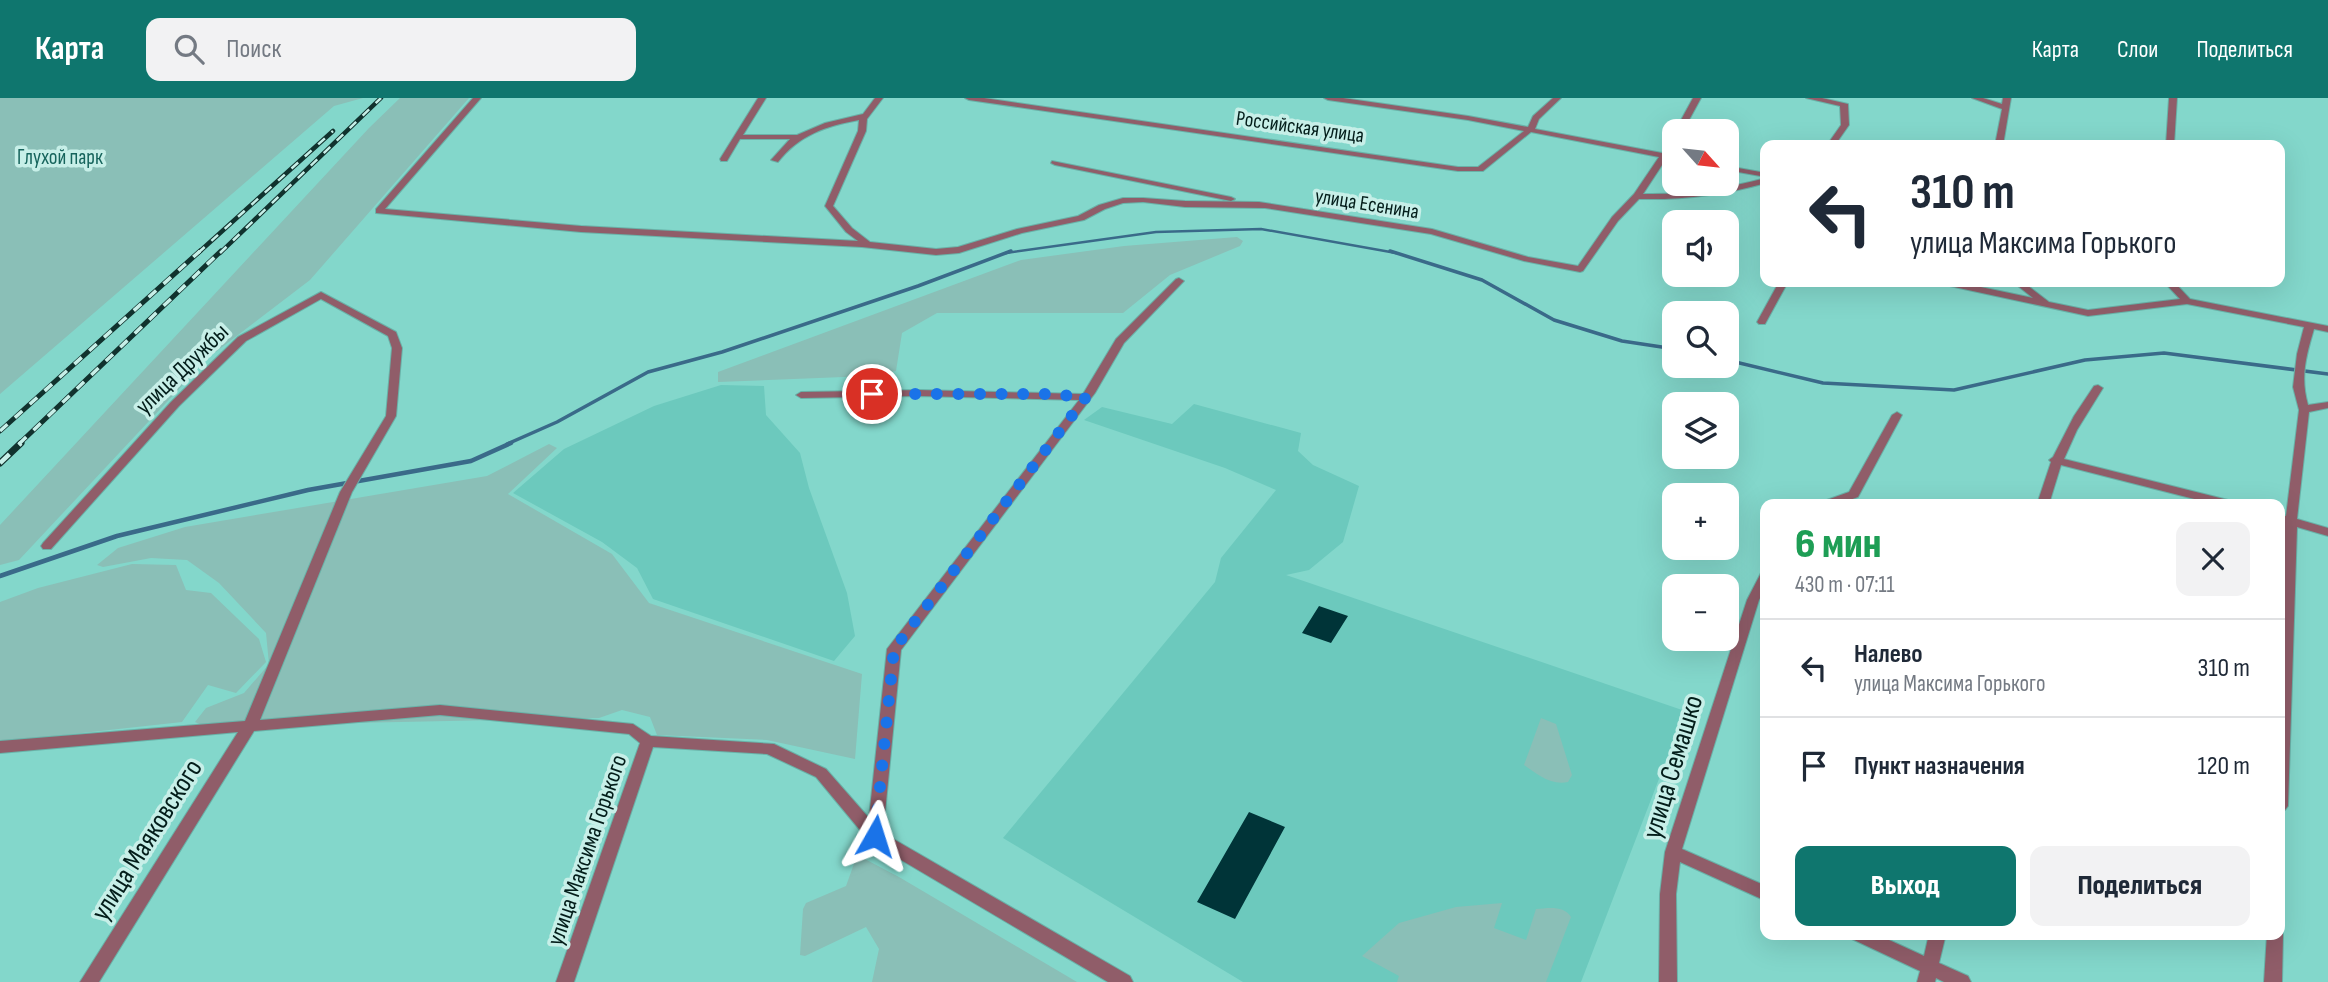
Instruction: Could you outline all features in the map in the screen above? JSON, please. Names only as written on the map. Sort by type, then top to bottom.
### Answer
[{"type":"street","points":[[477,98],[379,211],[581,229],[869,244],[936,252],[959,250],[1020,231],[1081,218],[1102,207],[1133,200],[1264,206]]},
{"type":"street","points":[[724,159],[762,98]]},
{"type":"street","points":[[869,244],[849,230],[829,206],[866,116],[879,98]]},
{"type":"street","name":"Российская улица","points":[[969,98],[1458,169],[1480,169],[1531,129],[1536,118],[1557,98]]},
{"type":"street","points":[[1328,98],[1531,129],[1662,156]]},
{"type":"street","points":[[1686,119],[1697,98]]},
{"type":"street","points":[[1810,98],[1844,104],[1844,125],[1834,140]]},
{"type":"street","points":[[1976,98],[2006,108]]},
{"type":"street","points":[[2000,140],[2007,98]]},
{"type":"street","points":[[2170,140],[2173,98]]},
{"type":"street","points":[[775,160],[782,150],[815,126],[866,116]]},
{"type":"street","points":[[737,137],[800,137]]},
{"type":"street","name":"улица Есенина","points":[[1055,163],[1264,206],[1432,232],[1527,259],[1580,270],[1615,219],[1662,167]]},
{"type":"street","points":[[1740,171],[1760,176]]},
{"type":"street","points":[[1637,196],[1664,197],[1708,193],[1760,180]]},
{"type":"street","points":[[875,836],[894,649],[1086,397],[1121,341],[1179,281]]},
{"type":"street","points":[[1762,322],[1780,287]]},
{"type":"street","points":[[1967,287],[2088,313],[2187,301],[2328,328]]},
{"type":"street","points":[[2024,287],[2049,306]]},
{"type":"street","points":[[2174,287],[2187,301]]},
{"type":"street","name":"улица Дружбы","points":[[47,546],[175,404],[242,339],[321,295],[393,334],[397,348],[391,416],[346,492],[250,726]]},
{"type":"street","points":[[2285,568],[2286,520],[2304,410],[2298,387],[2302,354],[2310,325]]},
{"type":"street","points":[[2044,499],[2056,460],[2077,418],[2098,388]]},
{"type":"street","points":[[802,395],[932,393],[1086,397]]},
{"type":"street","points":[[2304,410],[2328,405]]},
{"type":"street","points":[[1841,499],[1854,494],[1889,425],[1897,415]]},
{"type":"street","points":[[2056,460],[2208,499]]},
{"type":"street","points":[[2286,520],[2328,532]]},
{"type":"street","name":"улица Семашко","points":[[1668,982],[1668,894],[1673,852],[1753,600],[1760,586]]},
{"type":"street","points":[[0,747],[440,710],[633,729],[648,741]]},
{"type":"street","name":"улица Маяковского","points":[[89,982],[250,726]]},
{"type":"street","name":"улица Максима Горького","points":[[565,982],[648,741],[769,748],[821,773],[875,836],[1124,982]]},
{"type":"street","points":[[1673,852],[1760,891]]},
{"type":"street","points":[[1868,940],[1928,974],[1962,982]]},
{"type":"street","points":[[1928,974],[1936,940]]},
{"type":"street","points":[[2273,982],[2275,940]]},
{"type":"shaded area","points":[[721,385],[764,386],[766,415],[800,453],[809,488],[847,593],[855,636],[834,661],[653,599],[637,568],[602,542],[513,493],[564,449],[654,406]]},
{"type":"shaded area","points":[[1194,404],[1301,433],[1298,451],[1313,465],[1359,486],[1343,542],[1309,570],[1286,575],[1685,711],[1581,982],[1243,982],[1003,838],[1215,582],[1221,558],[1276,490],[1225,468],[1084,420],[1102,407],[1172,424]]},
{"type":"green space","name":"Глухой парк","points":[[0,98],[363,98],[334,106],[0,394]]},
{"type":"green space","points":[[400,98],[469,98],[310,280],[209,357],[19,560],[0,565],[0,525],[369,128]]},
{"type":"green space","points":[[1237,237],[1243,241],[1240,246],[1170,275],[1123,313],[937,313],[902,333],[896,371],[869,376],[718,382],[718,372],[1021,260],[1124,246]]},
{"type":"green space","points":[[549,444],[557,448],[508,494],[612,554],[649,603],[862,674],[855,759],[767,740],[657,735],[650,717],[622,710],[599,718],[204,726],[195,722],[206,708],[244,693],[269,664],[266,633],[219,583],[187,560],[151,558],[103,567],[97,565],[118,548],[185,527],[487,476]]},
{"type":"green space","points":[[132,564],[176,565],[186,590],[211,593],[259,639],[266,662],[236,693],[208,685],[182,722],[0,742],[0,602],[38,588]]},
{"type":"green space","points":[[1541,718],[1556,724],[1572,775],[1568,782],[1550,781],[1524,765]]},
{"type":"green space","points":[[861,857],[1077,982],[872,982],[879,949],[866,927],[805,956],[800,955],[803,909],[806,903],[846,886],[855,861]]},
{"type":"green space","points":[[1502,903],[1494,928],[1526,940],[1536,909],[1560,909],[1571,917],[1546,982],[1397,982],[1399,976],[1362,956],[1399,923],[1456,907]]},
{"type":"building","points":[[1319,606],[1348,616],[1331,643],[1302,633]]},
{"type":"building","points":[[1249,812],[1285,827],[1235,919],[1197,902]]},
{"type":"waterway","points":[[1006,253],[1156,232],[1261,229],[1396,253]]},
{"type":"waterway","points":[[507,444],[557,422],[648,372],[722,352],[918,286],[1011,251]]},
{"type":"waterway","points":[[1390,251],[1482,280],[1554,320],[1622,341],[1662,347]]},
{"type":"waterway","points":[[1739,363],[1823,383],[1954,390],[2085,360],[2164,353],[2328,374]]},
{"type":"waterway","points":[[0,576],[117,536],[308,490],[471,461],[511,443]]},
{"type":"railway","points":[[220,253],[381,98]]},
{"type":"railway","points":[[198,253],[333,131]]},
{"type":"railway","points":[[0,431],[200,251]]},
{"type":"railway","points":[[19,444],[221,251]]},
{"type":"railway","points":[[0,463],[21,443]]},
{"type":"route","points":[[872,394],[1046,394],[1086,397],[894,649],[875,836]]}]
